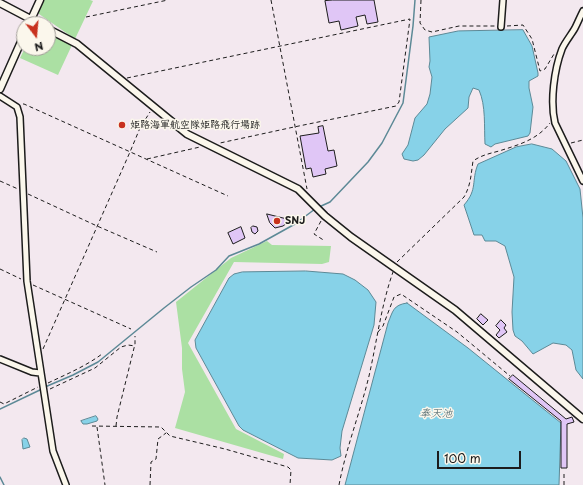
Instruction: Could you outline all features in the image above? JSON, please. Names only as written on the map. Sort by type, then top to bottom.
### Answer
[{"type":"street","points":[[33,16],[40,0]]},
{"type":"street","points":[[501,26],[503,0]]},
{"type":"street","points":[[0,3],[21,16]]},
{"type":"street","points":[[583,11],[575,28],[562,48],[557,68],[552,114],[565,145],[583,181]]},
{"type":"street","points":[[56,33],[77,44],[188,134],[298,189],[351,237],[455,310],[583,419]]},
{"type":"street","points":[[0,89],[16,53]]},
{"type":"street","points":[[0,96],[17,107],[20,117],[27,281],[53,451],[66,485]]},
{"type":"street","points":[[0,359],[32,372],[40,373]]},
{"type":"path","points":[[86,16],[168,0]]},
{"type":"path","points":[[271,0],[294,127],[309,198]]},
{"type":"path","points":[[421,0],[420,23],[425,30],[432,32],[459,26],[523,25],[532,40],[540,71],[545,69],[554,55]]},
{"type":"path","points":[[121,80],[410,20],[399,102],[396,106],[209,144],[146,159]]},
{"type":"path","points":[[17,107],[24,104],[228,196]]},
{"type":"path","points":[[38,355],[41,354],[140,128],[153,107]]},
{"type":"path","points":[[565,145],[583,140]]},
{"type":"path","points":[[0,181],[157,252]]},
{"type":"path","points":[[322,218],[314,234],[325,241]]},
{"type":"path","points":[[0,269],[131,329]]},
{"type":"path","points":[[378,332],[383,326],[394,297],[401,294],[457,332],[510,376]]},
{"type":"path","points":[[116,426],[135,346],[135,336]]},
{"type":"path","points":[[43,392],[95,368],[121,348],[128,345],[135,346]]},
{"type":"path","points":[[0,402],[4,404],[42,385],[75,371],[102,354]]},
{"type":"path","points":[[92,426],[161,427],[170,436],[225,449],[288,467],[291,470],[290,485]]},
{"type":"path","points":[[97,426],[105,485]]},
{"type":"path","points":[[150,485],[151,462],[156,459],[158,439],[166,432]]},
{"type":"path","points":[[564,471],[564,485]]},
{"type":"green space","points":[[42,0],[93,1],[75,39],[56,26],[56,16],[42,16],[39,14],[38,9]]},
{"type":"green space","points":[[56,36],[72,45],[58,75],[20,58],[21,56],[56,56]]},
{"type":"green space","points":[[267,241],[272,245],[331,246],[329,262],[322,264],[234,262],[188,343],[236,429],[284,454],[283,459],[175,428],[185,392],[182,369],[182,348],[176,302],[231,258]]},
{"type":"water","points":[[523,30],[532,46],[538,73],[538,76],[529,81],[533,107],[530,133],[528,136],[495,144],[491,147],[485,144],[483,103],[479,90],[473,88],[469,97],[468,108],[445,129],[424,155],[418,160],[413,161],[404,159],[402,154],[408,145],[415,118],[427,104],[430,94],[432,77],[429,67],[429,37],[458,31]]},
{"type":"water","points":[[532,144],[552,149],[566,161],[580,189],[583,218],[583,379],[576,370],[572,350],[566,345],[553,343],[533,354],[522,341],[515,336],[513,330],[512,312],[514,277],[505,246],[496,241],[485,241],[482,235],[474,235],[464,205],[473,189],[478,164],[516,147]]},
{"type":"water","points":[[306,271],[343,274],[355,280],[368,290],[376,302],[374,325],[342,431],[340,448],[341,456],[332,460],[298,458],[243,430],[239,426],[196,348],[195,340],[229,278],[234,274],[242,272]]},
{"type":"water","name":"奉天池","points":[[407,303],[468,348],[561,423],[559,485],[345,485],[388,323],[394,309],[399,305]]},
{"type":"water","points":[[96,416],[98,419],[97,421],[83,424],[81,421]]},
{"type":"water","points":[[24,438],[27,439],[30,447],[23,449],[22,440]]},
{"type":"building","points":[[374,0],[378,22],[367,24],[365,15],[356,17],[358,26],[341,30],[339,21],[329,23],[325,1]]},
{"type":"building","points":[[323,126],[328,151],[334,150],[337,166],[325,169],[326,174],[313,177],[311,168],[306,169],[300,136],[319,133],[318,127]]},
{"type":"building","points":[[267,214],[291,220],[283,226],[275,228],[270,223]]},
{"type":"building","points":[[253,226],[257,227],[258,231],[255,234],[252,232],[251,228]]},
{"type":"building","points":[[241,227],[245,238],[233,244],[228,233]]},
{"type":"building","points":[[481,314],[488,320],[483,325],[477,319]]},
{"type":"building","points":[[501,320],[506,325],[504,328],[507,332],[499,338],[496,335],[500,330],[496,326]]},
{"type":"building","points":[[513,375],[566,419],[572,417],[574,422],[567,424],[567,468],[561,468],[561,421],[509,379]]},
{"type":"waterway","points":[[319,207],[330,202],[368,162],[382,143],[403,103],[415,0]]},
{"type":"waterway","points":[[45,387],[98,362],[164,308],[216,270],[229,256],[259,244],[295,224],[315,209]]},
{"type":"waterway","points":[[0,409],[42,389]]},
{"type":"waterway","points":[[0,477],[4,485]]},
{"type":"place","name":"姫路海軍航空隊姫路飛行場跡","points":[[122,125]]},
{"type":"place","name":"SNJ","points":[[277,221]]}]
